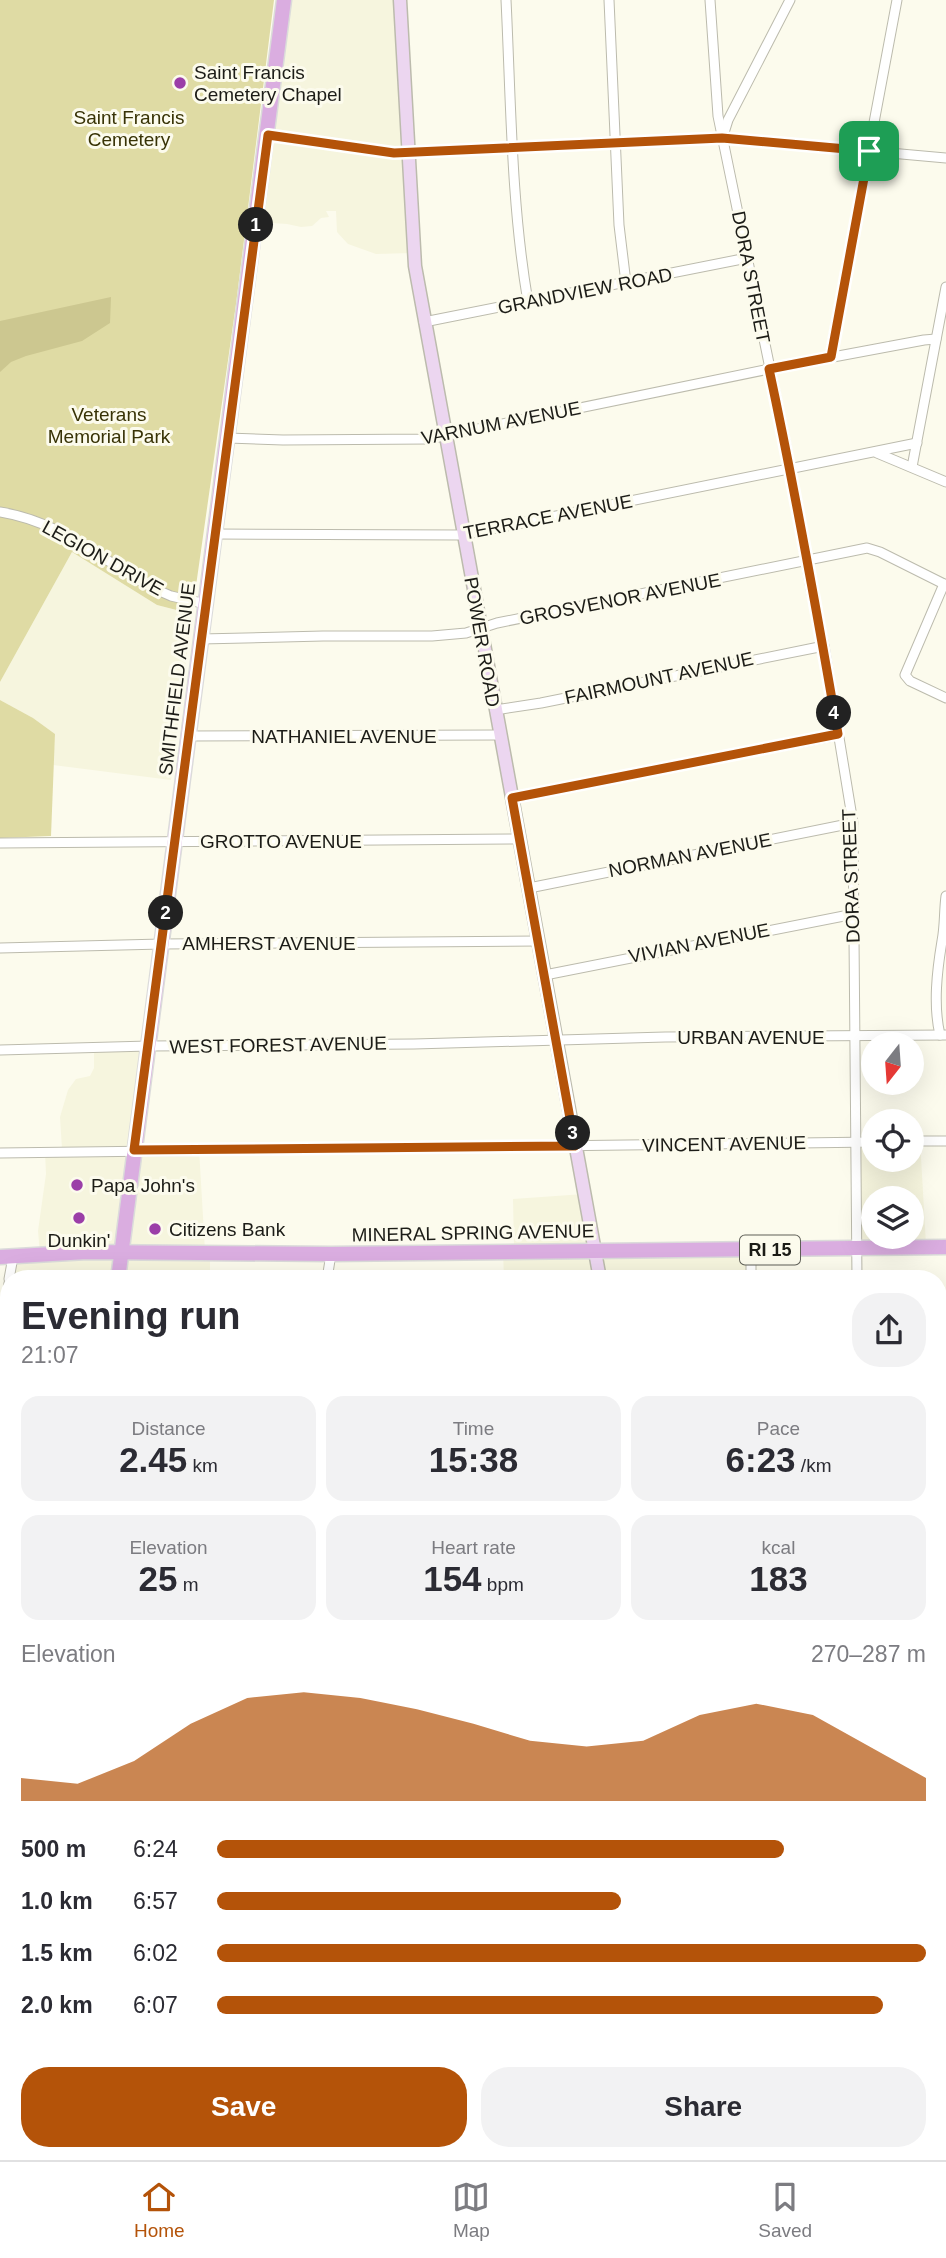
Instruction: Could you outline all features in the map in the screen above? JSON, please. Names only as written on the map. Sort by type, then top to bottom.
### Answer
[{"type":"main road","name":"SMITHFIELD AVENUE","points":[[119,1270],[284,0]]},
{"type":"main road","name":"POWER ROAD","points":[[400,0],[414,258],[462,535],[598,1270]]},
{"type":"main road","name":"MINERAL SPRING AVENUE","points":[[7,1257],[121,1252],[331,1254],[946,1247]]},
{"type":"street","points":[[506,0],[520,255],[528,302]]},
{"type":"street","points":[[609,0],[621,247],[626,283]]},
{"type":"street","name":"DORA STREET","points":[[710,0],[716,100],[722,138],[824,646],[852,823],[857,1270]]},
{"type":"street","points":[[722,138],[728,120],[790,0]]},
{"type":"street","points":[[831,357],[897,0]]},
{"type":"street","points":[[268,135],[394,153],[722,138],[946,158]]},
{"type":"street","name":"GRANDVIEW ROAD","points":[[424,322],[747,258]]},
{"type":"street","points":[[912,467],[946,287]]},
{"type":"street","name":"VARNUM AVENUE","points":[[228,438],[411,440],[831,357],[936,339]]},
{"type":"street","name":"TERRACE AVENUE","points":[[216,534],[462,535],[917,443]]},
{"type":"street","points":[[876,452],[946,482]]},
{"type":"street","name":"LEGION DRIVE","points":[[0,512],[64,533],[155,589],[171,596],[206,604]]},
{"type":"street","name":"GROSVENOR AVENUE","points":[[201,639],[432,636],[466,633],[549,612],[873,549],[945,584]]},
{"type":"street","points":[[945,584],[905,675],[910,681],[946,698]]},
{"type":"street","name":"FAIRMOUNT AVENUE","points":[[495,710],[824,646]]},
{"type":"street","points":[[512,798],[838,734]]},
{"type":"street","name":"NATHANIEL AVENUE","points":[[189,736],[499,735]]},
{"type":"street","name":"NORMAN AVENUE","points":[[528,888],[852,823]]},
{"type":"street","name":"GROTTO AVENUE","points":[[0,843],[519,839]]},
{"type":"street","points":[[944,1032],[936,1017],[939,955],[944,938],[946,897]]},
{"type":"street","name":"VIVIAN AVENUE","points":[[545,975],[854,914]]},
{"type":"street","name":"AMHERST AVENUE","points":[[0,948],[538,941]]},
{"type":"street","name":"URBAN AVENUE","points":[[556,1040],[855,1037],[944,1032]]},
{"type":"street","name":"WEST FOREST AVENUE","points":[[0,1050],[556,1040]]},
{"type":"street","points":[[924,1141],[946,1141]]},
{"type":"street","name":"VINCENT AVENUE","points":[[0,1153],[861,1143]]},
{"type":"street","points":[[751,1251],[751,1270]]},
{"type":"street","points":[[328,1270],[331,1254]]},
{"type":"shaded area","points":[[285,0],[400,0],[412,253],[376,254],[348,244],[337,232],[336,211],[326,211],[329,217],[321,218],[312,226],[257,222]]},
{"type":"shaded area","points":[[111,297],[110,323],[82,341],[26,356],[11,362],[0,372],[0,321]]},
{"type":"shaded area","points":[[72,552],[157,605],[192,614],[171,780],[53,765],[55,734],[0,700],[0,682]]},
{"type":"shaded area","points":[[142,1045],[135,1147],[199,1149],[205,1251],[210,1253],[210,1270],[10,1270],[12,1258],[40,1254],[38,1231],[46,1174],[45,1152],[62,1149],[60,1117],[68,1090],[76,1079],[90,1076],[94,1068],[94,1047]]},
{"type":"shaded area","points":[[858,1138],[861,1138],[861,1172],[922,1172],[923,1186],[861,1186],[861,1246],[858,1246]]},
{"type":"shaded area","points":[[584,1194],[594,1246],[749,1248],[750,1270],[504,1270],[503,1251],[514,1247],[513,1199]]},
{"type":"shaded area","points":[[924,1209],[926,1244],[924,1244]]},
{"type":"green space","points":[[0,0],[274,0],[236,304],[192,614],[157,605],[72,552],[0,682]]},
{"type":"green space","points":[[0,700],[55,734],[51,836],[0,838]]},
{"type":"place","name":"Saint Francis Cemetery Chapel","points":[[180,83]]},
{"type":"place","name":"Papa John's","points":[[77,1185]]},
{"type":"place","name":"Dunkin'","points":[[79,1218]]},
{"type":"place","name":"Citizens Bank","points":[[155,1229]]},
{"type":"route","points":[[268,135],[394,153],[722,138],[869,151],[831,357],[769,369],[824,646],[838,734],[512,798],[575,1146],[134,1150],[268,135]]},
{"type":"park label","name":"Saint Francis Cemetery","points":[[129,128]]},
{"type":"park label","name":"Veterans Memorial Park","points":[[109,425]]}]
